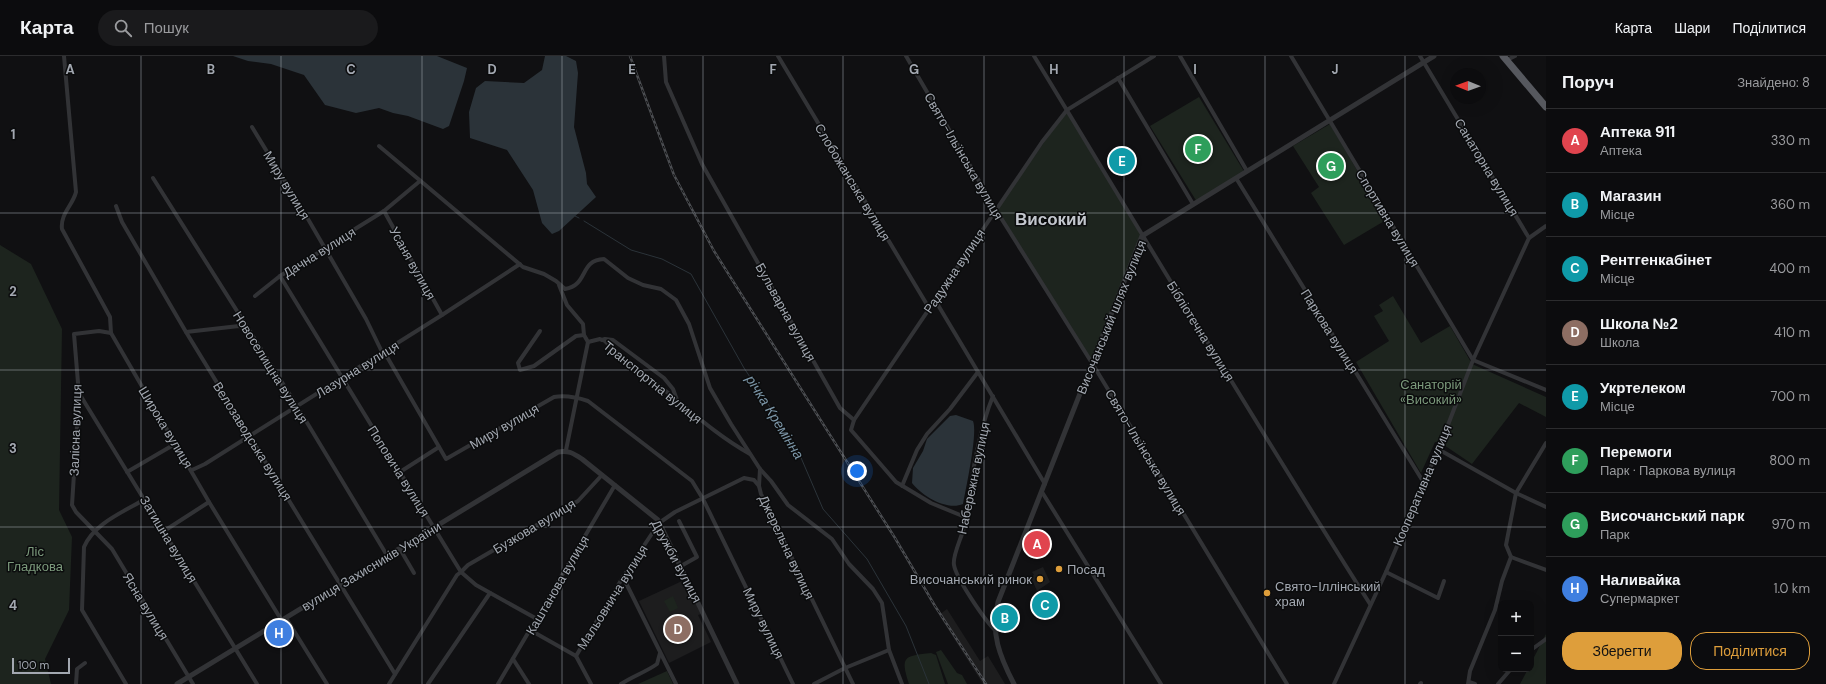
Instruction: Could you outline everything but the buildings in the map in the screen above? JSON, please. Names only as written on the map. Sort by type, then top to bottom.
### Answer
[{"type":"highway","points":[[1505,58],[1546,107]]},
{"type":"street","name":"Широка вулиця","points":[[64,56],[76,192],[74,199],[62,217],[62,229],[110,317],[111,332],[175,444],[192,470],[209,502],[284,620],[327,684]]},
{"type":"street","name":"Бульварна вулиця","points":[[664,56],[666,82],[702,164],[840,408],[854,420]]},
{"type":"street","name":"Слобожанська вулиця","points":[[778,56],[929,308]]},
{"type":"street","name":"Свято-Ільїнська вулиця","points":[[906,56],[996,210],[1092,363],[1287,684]]},
{"type":"street","name":"Бібліотечна вулиця","points":[[1034,56],[1142,236],[1370,604]]},
{"type":"street","name":"Радужна вулиця","points":[[854,420],[1042,142],[1066,110],[1154,56]]},
{"type":"street","points":[[1180,56],[1247,171]]},
{"type":"street","name":"Спортивна вулиця","points":[[1290,56],[1473,360]]},
{"type":"street","name":"Санаторна вулиця","points":[[1420,56],[1529,238]]},
{"type":"street","name":"Височанський шлях вулиця","points":[[994,629],[998,602],[1142,236],[1434,56]]},
{"type":"street","points":[[1505,58],[1515,56]]},
{"type":"street","points":[[1118,78],[1193,204]]},
{"type":"street","name":"Миру вулиця","points":[[252,127],[308,219],[325,251],[366,319],[382,352],[386,355],[446,459],[554,397],[576,397],[588,401],[692,480],[703,498],[793,684]]},
{"type":"street","points":[[379,146],[520,264],[527,269],[544,274],[556,281],[565,289],[574,287],[594,260],[604,259],[628,278],[643,285],[661,289],[676,300],[689,324],[710,388],[760,469],[771,481],[788,505],[832,539],[849,564],[873,589],[882,603],[889,650],[902,684]]},
{"type":"street","name":"Новоселищна вулиця","points":[[153,178],[297,406],[388,556]]},
{"type":"street","name":"Паркова вулиця","points":[[1236,178],[1424,483]]},
{"type":"street","points":[[384,211],[420,181]]},
{"type":"street","name":"Велозаводська вулиця","points":[[116,206],[122,222],[186,332],[395,674]]},
{"type":"street","name":"Дачна вулиця","points":[[255,296],[280,276],[318,253],[325,251],[347,234],[384,211]]},
{"type":"street","name":"Усаня вулиця","points":[[384,211],[442,315]]},
{"type":"street","points":[[1529,238],[1546,226]]},
{"type":"street","name":"Кооперативна вулиця","points":[[1334,684],[1386,572],[1438,449],[1473,360],[1529,238]]},
{"type":"street","name":"Лазурна вулиця","points":[[192,470],[250,436],[520,264]]},
{"type":"street","name":"Поповича вулиця","points":[[280,276],[461,572],[476,585],[537,619]]},
{"type":"street","name":"Транспортна вулиця","points":[[559,285],[566,305],[583,324],[584,335],[588,342],[602,340],[639,372],[678,401],[727,441],[752,455]]},
{"type":"street","points":[[935,300],[1045,484]]},
{"type":"street","points":[[186,332],[239,326],[246,327]]},
{"type":"street","name":"Залісна вулиця","points":[[94,530],[76,512],[72,505],[79,395],[74,334],[99,331],[111,332]]},
{"type":"street","points":[[540,331],[518,363],[520,370],[534,366],[576,336],[584,335]]},
{"type":"street","points":[[602,340],[605,338],[613,340],[664,378],[673,390],[678,401]]},
{"type":"street","points":[[566,450],[588,342]]},
{"type":"street","points":[[1473,360],[1546,390]]},
{"type":"street","points":[[902,486],[927,434],[950,409],[978,372]]},
{"type":"street","name":"Затишна вулиця","points":[[79,395],[145,499],[257,684]]},
{"type":"street","name":"Набережна вулиця","points":[[993,396],[982,428],[964,528],[954,560],[957,573],[986,621],[994,629]]},
{"type":"street","points":[[854,420],[851,430],[896,482],[931,503],[965,517]]},
{"type":"street","points":[[1475,684],[1468,683],[1470,671],[1495,610],[1502,581],[1511,557],[1506,544],[1516,493],[1546,443]]},
{"type":"street","points":[[127,472],[175,444]]},
{"type":"street","points":[[400,472],[439,447]]},
{"type":"street","points":[[1438,449],[1516,493],[1546,507]]},
{"type":"street","name":"Дружби вулиця","points":[[566,450],[573,452],[654,516],[660,523],[737,684]]},
{"type":"street","name":"вулиця Захисників України","points":[[177,684],[558,452],[566,450]]},
{"type":"street","name":"Джерельна вулиця","points":[[760,469],[759,486],[768,509],[853,684]]},
{"type":"street","name":"Бузкова вулиця","points":[[461,572],[468,565],[578,501],[602,475]]},
{"type":"street","name":"Мальовнича вулиця","points":[[576,656],[623,577],[660,523],[675,512],[748,477],[754,480],[759,486]]},
{"type":"street","name":"Каштанова вулиця","points":[[498,684],[615,485]]},
{"type":"street","points":[[1042,492],[1161,684]]},
{"type":"street","points":[[124,683],[82,610],[84,547],[94,530],[145,499]]},
{"type":"street","points":[[164,531],[209,502]]},
{"type":"street","points":[[679,521],[697,557],[681,566]]},
{"type":"street","name":"Ясна вулиця","points":[[94,530],[112,549],[193,684]]},
{"type":"street","points":[[400,549],[414,572]]},
{"type":"street","points":[[1511,557],[1546,570]]},
{"type":"street","points":[[389,684],[457,575],[461,572]]},
{"type":"street","points":[[1386,572],[1438,598],[1444,581]]},
{"type":"street","points":[[623,577],[676,684]]},
{"type":"street","points":[[428,684],[490,593]]},
{"type":"street","points":[[994,629],[1000,654],[1014,684]]},
{"type":"street","points":[[530,630],[576,656],[591,684]]},
{"type":"street","points":[[1534,648],[1546,639]]},
{"type":"street","points":[[814,684],[845,668],[889,650]]},
{"type":"street","points":[[621,684],[632,677],[642,674],[657,664],[660,652]]},
{"type":"street","points":[[513,659],[529,684]]},
{"type":"street","points":[[76,684],[77,669],[85,663]]},
{"type":"street","points":[[1498,684],[1508,672]]},
{"type":"shaded area","points":[[233,56],[437,56],[467,68],[449,126],[443,129],[408,116],[379,108],[356,113],[325,105],[304,75],[271,64],[248,61]]},
{"type":"shaded area","points":[[545,56],[566,56],[576,61],[578,73],[574,127],[586,173],[587,184],[596,197],[559,231],[552,234],[542,223],[533,190],[507,150],[470,138],[469,112],[476,88],[485,81],[524,83],[542,70]]},
{"type":"shaded area","points":[[956,415],[973,421],[974,437],[963,504],[950,506],[928,497],[912,483],[913,468],[923,451],[927,439],[950,416]]},
{"type":"shaded area","name":"Височанський ринок","points":[[1043,567],[1050,582],[1037,591],[1031,577],[1034,575],[1032,572]]},
{"type":"shaded area","points":[[682,581],[690,598],[693,597],[701,614],[698,615],[711,642],[669,663],[639,601]]},
{"type":"shaded area","points":[[947,609],[980,661],[988,656],[1005,684],[983,684],[939,615]]},
{"type":"green space","points":[[1199,97],[1245,173],[1197,202],[1150,126]]},
{"type":"green space","points":[[1067,110],[1142,236],[1092,363],[996,210]]},
{"type":"green space","points":[[1330,124],[1386,220],[1344,245],[1311,193],[1319,187],[1293,146]]},
{"type":"green space","name":"Ліс Гладкова","points":[[0,245],[31,264],[62,329],[59,510],[72,537],[69,610],[45,659],[51,684],[0,684]]},
{"type":"green space","name":"Санаторій «Високий»","points":[[1393,296],[1421,343],[1450,326],[1472,364],[1546,397],[1546,417],[1519,403],[1472,464],[1441,443],[1435,442],[1421,473],[1356,362],[1389,341],[1374,316],[1383,311],[1379,305]]},
{"type":"green space","points":[[673,596],[678,608],[670,612],[664,601]]},
{"type":"green space","points":[[1546,634],[1546,684],[1520,684],[1526,672],[1534,672],[1534,657]]},
{"type":"green space","points":[[941,650],[957,673],[962,675],[967,684],[948,684],[936,652]]},
{"type":"green space","points":[[931,653],[936,655],[945,684],[909,684],[905,668],[906,659],[915,655]]},
{"type":"green space","points":[[667,671],[673,684],[638,684]]},
{"type":"waterway","name":"річка Кремінна","points":[[575,216],[579,218]]},
{"type":"waterway","name":"річка Кремінна","points":[[584,221],[631,250],[662,259],[691,274],[744,368],[796,446],[823,509],[867,559],[906,626],[929,684]]},
{"type":"railway","points":[[630,56],[674,175],[714,251],[895,538],[935,606],[986,684]]},
{"type":"place","name":"Перемоги","points":[[1198,149]]},
{"type":"place","name":"Укртелеком","points":[[1122,161]]},
{"type":"place","name":"Височанський парк","points":[[1331,166]]},
{"type":"place","name":"Аптека 911","points":[[1037,544]]},
{"type":"place","name":"Посад","points":[[1059,569]]},
{"type":"place","name":"Височанський ринок","points":[[1040,579]]},
{"type":"place","name":"Свято-Іллінський храм","points":[[1267,593]]},
{"type":"place","name":"Рентгенкабінет","points":[[1045,605]]},
{"type":"place","name":"Магазин","points":[[1005,618]]},
{"type":"place","name":"Школа №2","points":[[678,629]]},
{"type":"place","name":"Наливайка","points":[[279,633]]},
{"type":"district","name":"Високий","points":[[1051,219]]}]
